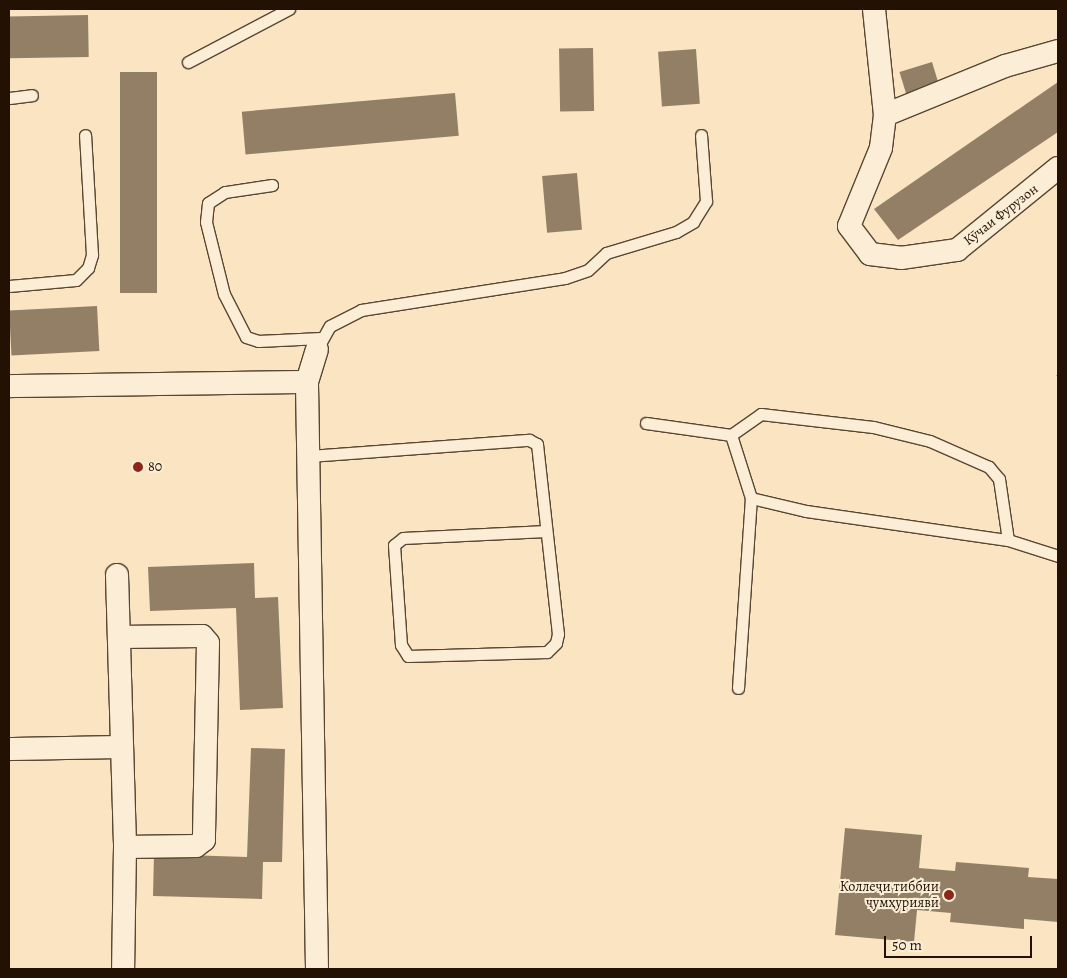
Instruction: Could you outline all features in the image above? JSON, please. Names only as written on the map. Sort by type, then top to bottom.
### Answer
[{"type":"street","name":"Кӯчаи Фурузон","points":[[874,9],[885,115],[881,148],[849,226],[870,254],[901,258],[957,250],[1058,168]]},
{"type":"street","points":[[885,115],[1004,66],[1058,51]]},
{"type":"street","points":[[317,969],[308,382],[319,344]]},
{"type":"street","points":[[9,386],[308,382]]},
{"type":"street","points":[[117,575],[125,847],[123,969]]},
{"type":"street","points":[[119,637],[202,636],[208,643],[204,840],[196,846],[125,847]]},
{"type":"street","points":[[9,749],[122,747]]},
{"type":"lane","points":[[188,62],[289,9]]},
{"type":"lane","points":[[9,98],[32,95]]},
{"type":"lane","points":[[9,286],[76,280],[88,268],[92,254],[84,135]]},
{"type":"lane","points":[[272,185],[226,192],[208,203],[206,222],[224,294],[246,337],[258,342],[319,344],[334,322],[361,310],[565,278],[588,270],[606,253],[676,232],[692,222],[706,201],[701,135]]},
{"type":"lane","points":[[646,423],[731,435],[761,414],[873,427],[930,441],[989,467],[999,479],[1008,540]]},
{"type":"lane","points":[[731,435],[752,498],[738,688]]},
{"type":"lane","points":[[309,456],[529,440],[536,444],[558,634],[547,652],[408,656],[402,645],[394,545],[403,538],[546,531]]},
{"type":"lane","points":[[752,498],[806,511],[1008,540],[1058,556]]},
{"type":"building","points":[[88,15],[89,57],[10,58],[9,16]]},
{"type":"building","points":[[593,48],[594,111],[560,112],[559,49]]},
{"type":"building","points":[[696,49],[700,104],[662,107],[658,52]]},
{"type":"building","points":[[932,62],[940,89],[908,99],[899,72]]},
{"type":"building","points":[[120,72],[157,72],[157,293],[120,293]]},
{"type":"building","points":[[1058,82],[1058,132],[898,240],[874,209]]},
{"type":"building","points":[[455,93],[459,136],[246,154],[242,112]]},
{"type":"building","points":[[577,173],[582,230],[547,233],[542,176]]},
{"type":"building","points":[[97,306],[99,351],[11,356],[9,311]]},
{"type":"building","points":[[254,563],[255,598],[278,597],[283,708],[240,710],[236,608],[150,611],[148,567]]},
{"type":"building","points":[[251,748],[285,749],[282,862],[263,862],[262,899],[153,896],[154,854],[247,857]]},
{"type":"building","name":"Коллеҷи тиббии ҷумҳуриявӣ","points":[[845,828],[922,835],[919,868],[955,871],[956,862],[1029,868],[1028,877],[1058,879],[1058,922],[1024,919],[1024,929],[950,922],[951,913],[917,910],[914,942],[835,935]]},
{"type":"place","name":"80","points":[[138,467]]},
{"type":"place","name":"Коллеҷи тиббии ҷумҳуриявӣ","points":[[949,895]]}]
